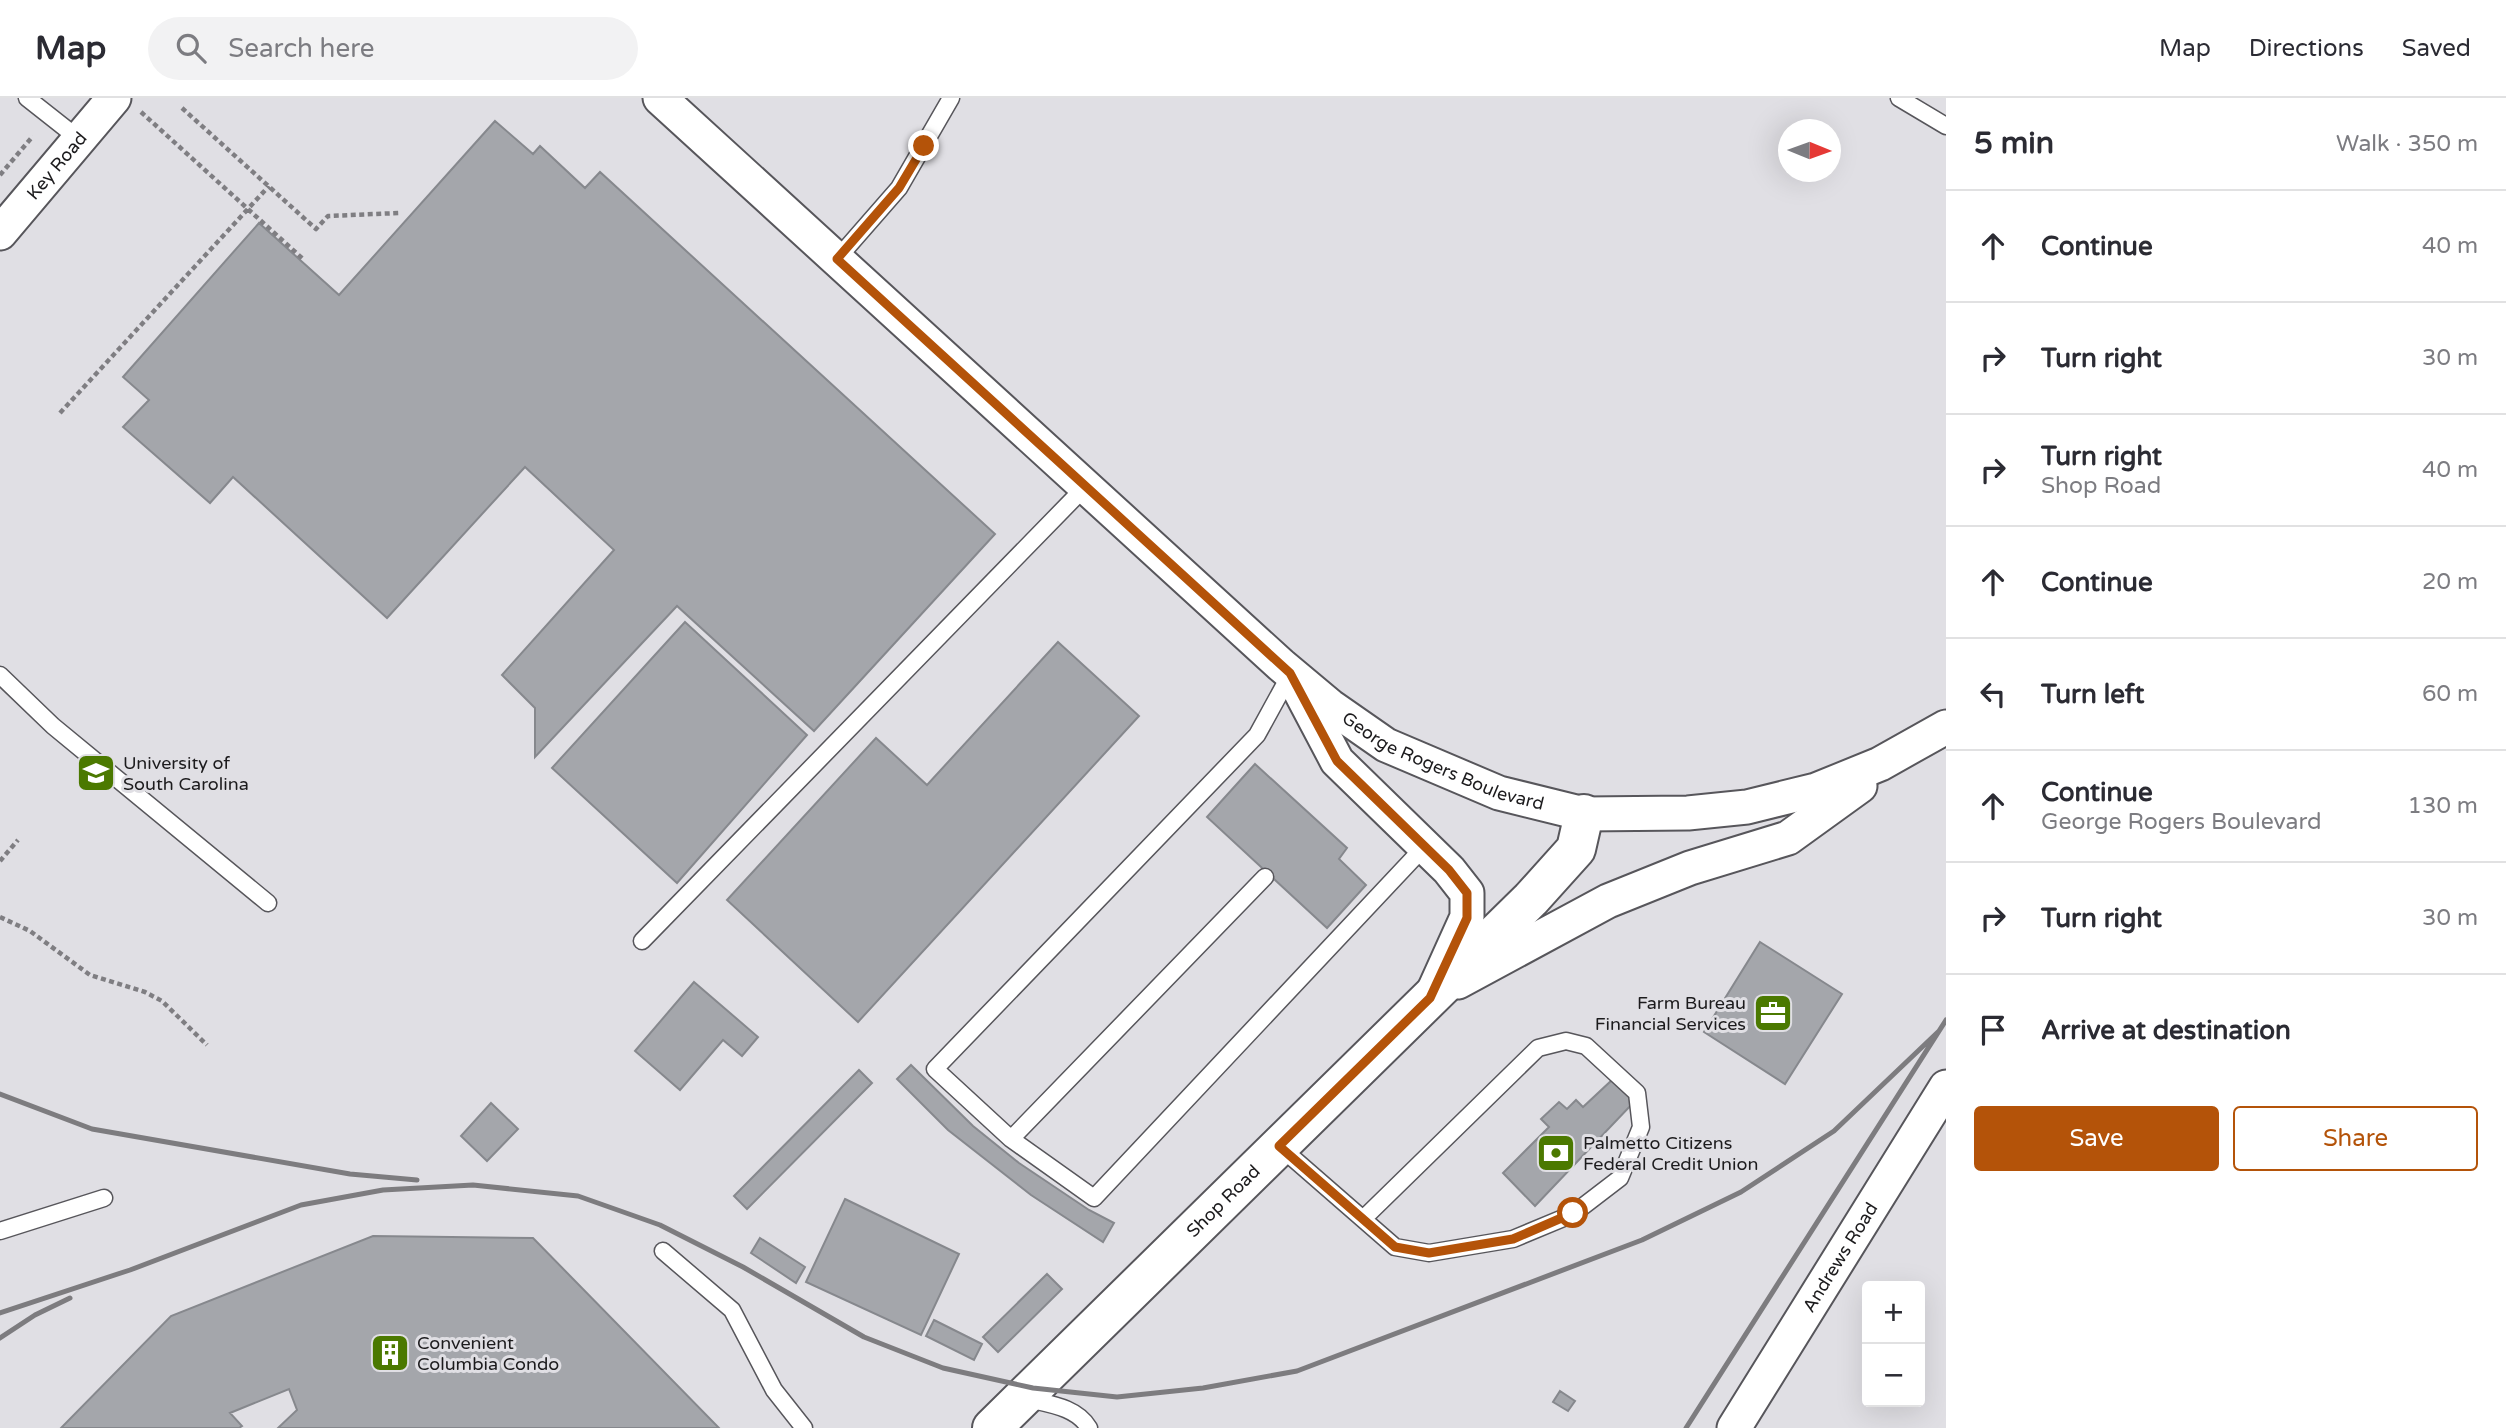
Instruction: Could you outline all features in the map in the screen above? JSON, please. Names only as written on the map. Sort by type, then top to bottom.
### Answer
[{"type":"street","name":"George Rogers Boulevard","points":[[660,98],[1290,673],[1330,706],[1386,745],[1499,793],[1584,814],[1688,813],[1746,807],[1816,790],[1880,764],[1935,733]]},
{"type":"street","name":"Key Road","points":[[0,233],[79,139],[126,104]]},
{"type":"street","points":[[1290,673],[1337,761],[1425,846],[1467,893],[1467,918],[1430,998]]},
{"type":"street","points":[[1430,998],[1608,901],[1690,869],[1788,838],[1935,733]]},
{"type":"street","name":"Shop Road","points":[[992,1428],[1531,899],[1576,849],[1584,814]]},
{"type":"street","name":"Andrews Road","points":[[1734,1428],[1946,1087]]},
{"type":"lane","points":[[27,98],[79,139]]},
{"type":"lane","points":[[837,259],[899,188],[951,98]]},
{"type":"lane","points":[[1899,98],[1946,127]]},
{"type":"lane","points":[[642,942],[1086,486]]},
{"type":"lane","points":[[1290,673],[1257,735],[935,1069],[1011,1139],[1094,1198],[1425,846]]},
{"type":"lane","points":[[0,676],[53,726],[268,903]]},
{"type":"lane","points":[[1011,1139],[1265,877]]},
{"type":"lane","points":[[1279,1146],[1395,1247],[1429,1253],[1513,1239],[1573,1213],[1620,1178],[1641,1127],[1637,1093],[1586,1046],[1566,1041],[1538,1048],[1363,1219]]},
{"type":"lane","points":[[0,1231],[104,1198]]},
{"type":"lane","points":[[663,1251],[732,1310],[774,1390],[804,1428]]},
{"type":"lane","points":[[1022,1398],[1067,1409],[1083,1418],[1089,1428]]},
{"type":"path","points":[[126,104],[303,259]]},
{"type":"path","points":[[182,108],[316,229],[328,216],[399,213]]},
{"type":"path","points":[[0,175],[33,136]]},
{"type":"path","points":[[60,413],[269,186]]},
{"type":"path","points":[[0,861],[18,840]]},
{"type":"path","points":[[0,917],[30,931],[90,975],[145,992],[162,1001],[207,1045]]},
{"type":"building","points":[[495,121],[533,154],[540,146],[585,188],[600,172],[995,534],[814,731],[677,606],[535,757],[535,708],[502,675],[614,550],[525,467],[387,618],[233,477],[210,503],[123,427],[149,400],[123,377],[259,223],[339,295]]},
{"type":"building","points":[[685,622],[807,735],[677,883],[552,768]]},
{"type":"building","points":[[1058,642],[1139,716],[858,1022],[727,900],[876,738],[927,785]]},
{"type":"building","points":[[1255,764],[1347,848],[1339,859],[1366,885],[1327,928],[1207,817]]},
{"type":"building","name":"Farm Bureau Financial Services","points":[[1760,942],[1842,994],[1785,1084],[1704,1032]]},
{"type":"building","points":[[694,982],[758,1037],[742,1056],[723,1040],[680,1090],[635,1051]]},
{"type":"building","points":[[911,1065],[973,1126],[1019,1163],[1089,1210],[1114,1223],[1103,1242],[1031,1195],[948,1130],[897,1079]]},
{"type":"building","points":[[859,1070],[872,1083],[747,1209],[734,1196]]},
{"type":"building","name":"Palmetto Citizens Federal Credit Union","points":[[1612,1080],[1634,1102],[1535,1206],[1503,1173],[1549,1127],[1541,1119],[1559,1102],[1567,1109],[1576,1100],[1583,1107]]},
{"type":"building","points":[[491,1103],[518,1129],[487,1161],[461,1136]]},
{"type":"building","points":[[845,1199],[959,1254],[921,1335],[806,1282]]},
{"type":"building","name":"Convenient Columbia Condo","points":[[373,1236],[533,1238],[719,1428],[278,1428],[297,1410],[289,1389],[230,1413],[242,1426],[239,1428],[61,1428],[171,1316]]},
{"type":"building","points":[[760,1238],[805,1267],[796,1283],[751,1253]]},
{"type":"building","points":[[1047,1274],[1062,1289],[998,1352],[983,1337]]},
{"type":"building","points":[[934,1320],[982,1344],[974,1360],[926,1336]]},
{"type":"building","points":[[1560,1391],[1575,1401],[1568,1411],[1553,1402]]},
{"type":"railway","points":[[1686,1428],[1946,1020]]},
{"type":"railway","points":[[0,1313],[130,1270],[301,1205],[383,1190],[473,1185],[578,1196],[660,1225],[743,1267],[864,1337],[943,1368],[1033,1388],[1117,1397],[1203,1388],[1297,1371],[1642,1240],[1741,1192],[1834,1131],[1939,1031]]},
{"type":"railway","points":[[0,1094],[92,1129],[350,1174],[417,1180]]},
{"type":"railway","points":[[0,1338],[35,1315],[70,1298]]},
{"type":"place","name":"University of South Carolina","points":[[96,773]]},
{"type":"place","name":"Farm Bureau Financial Services","points":[[1773,1013]]},
{"type":"place","name":"Palmetto Citizens Federal Credit Union","points":[[1556,1153]]},
{"type":"place","name":"Convenient Columbia Condo","points":[[390,1353]]},
{"type":"route","points":[[924,146],[899,188],[837,259],[1290,673],[1337,761],[1449,870],[1467,893],[1467,918],[1430,998],[1279,1146],[1395,1247],[1429,1253],[1513,1239],[1573,1213]]}]
